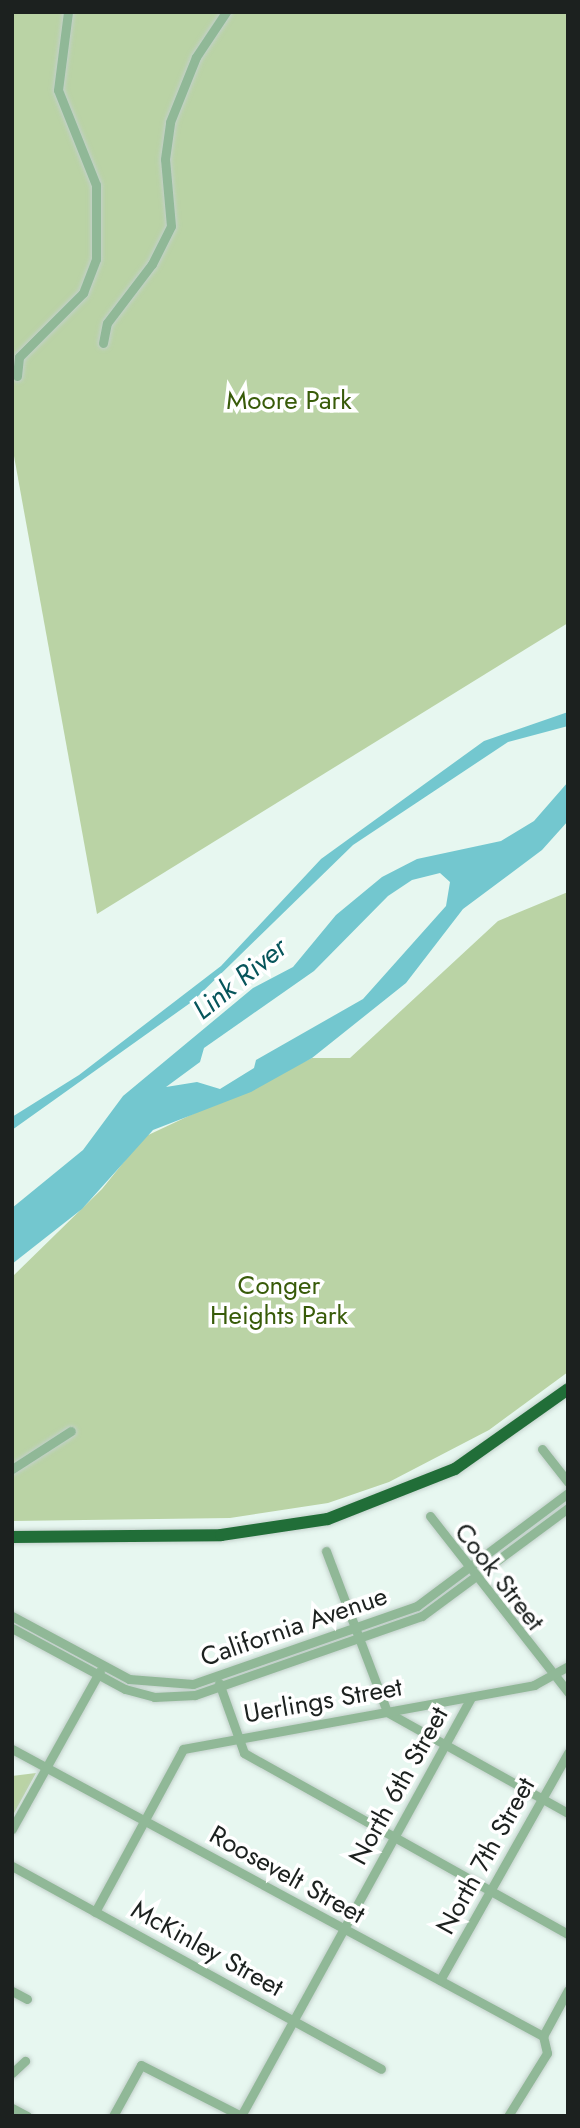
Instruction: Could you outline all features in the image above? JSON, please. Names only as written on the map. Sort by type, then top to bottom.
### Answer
[{"type":"highway","points":[[12,1537],[221,1535],[328,1519],[455,1469],[568,1389]]},
{"type":"street","points":[[17,376],[19,357],[83,293],[96,259],[96,185],[58,90],[68,12]]},
{"type":"street","points":[[103,343],[107,323],[152,264],[171,226],[165,159],[170,122],[196,57],[226,12]]},
{"type":"street","points":[[12,1469],[71,1431]]},
{"type":"street","points":[[542,1449],[568,1482]]},
{"type":"street","name":"California Avenue","points":[[12,1616],[104,1665],[156,1686],[216,1678],[417,1606],[468,1572],[568,1493]]},
{"type":"street","name":"California Avenue","points":[[12,1628],[98,1674],[154,1697],[221,1687],[422,1616],[475,1580],[568,1507]]},
{"type":"street","name":"Cook Street","points":[[430,1516],[468,1572],[552,1679],[568,1692]]},
{"type":"street","points":[[326,1552],[387,1712],[444,1746],[568,1812]]},
{"type":"street","points":[[12,1829],[104,1665]]},
{"type":"street","points":[[552,1679],[568,1666]]},
{"type":"street","points":[[216,1678],[244,1753],[568,1934]]},
{"type":"street","name":"Uerlings Street","points":[[144,1819],[183,1749],[471,1697],[552,1679]]},
{"type":"street","name":"North 6th Street","points":[[241,2116],[471,1697]]},
{"type":"street","name":"Roosevelt Street","points":[[12,1749],[344,1931],[543,2036]]},
{"type":"street","name":"North 7th Street","points":[[440,1980],[568,1753]]},
{"type":"street","points":[[95,1912],[144,1819]]},
{"type":"street","name":"McKinley Street","points":[[12,1866],[381,2069]]},
{"type":"street","points":[[508,2116],[547,2053],[543,2036],[568,1990]]},
{"type":"street","points":[[12,1991],[27,1999]]},
{"type":"street","points":[[12,2073],[25,2061]]},
{"type":"street","points":[[113,2116],[141,2065],[241,2116]]},
{"type":"street","points":[[12,2108],[27,2116]]},
{"type":"green space","name":"Moore Park","points":[[12,12],[568,12],[568,623],[97,914],[12,445]]},
{"type":"green space","name":"Conger Heights Park","points":[[568,892],[568,1372],[489,1430],[389,1482],[328,1503],[230,1518],[12,1521],[12,1277],[102,1189],[144,1137],[312,1058],[350,1058],[498,921]]},
{"type":"green space","points":[[36,1773],[12,1817],[12,1776]]},
{"type":"water","points":[[568,712],[568,726],[508,742],[353,845],[193,1001],[12,1130],[12,1117],[79,1075],[221,966],[321,859],[484,741]]},
{"type":"water","name":"Link River","points":[[568,782],[568,821],[542,850],[463,909],[406,983],[312,1058],[251,1092],[153,1130],[82,1209],[12,1264],[12,1208],[83,1150],[123,1096],[253,988],[293,967],[336,915],[382,877],[417,859],[501,841],[534,821]],"holes":[[[440,873],[450,882],[446,906],[363,999],[256,1060],[254,1068],[220,1089],[197,1082],[166,1087],[200,1062],[204,1048],[314,971],[388,896],[412,880]]]}]
